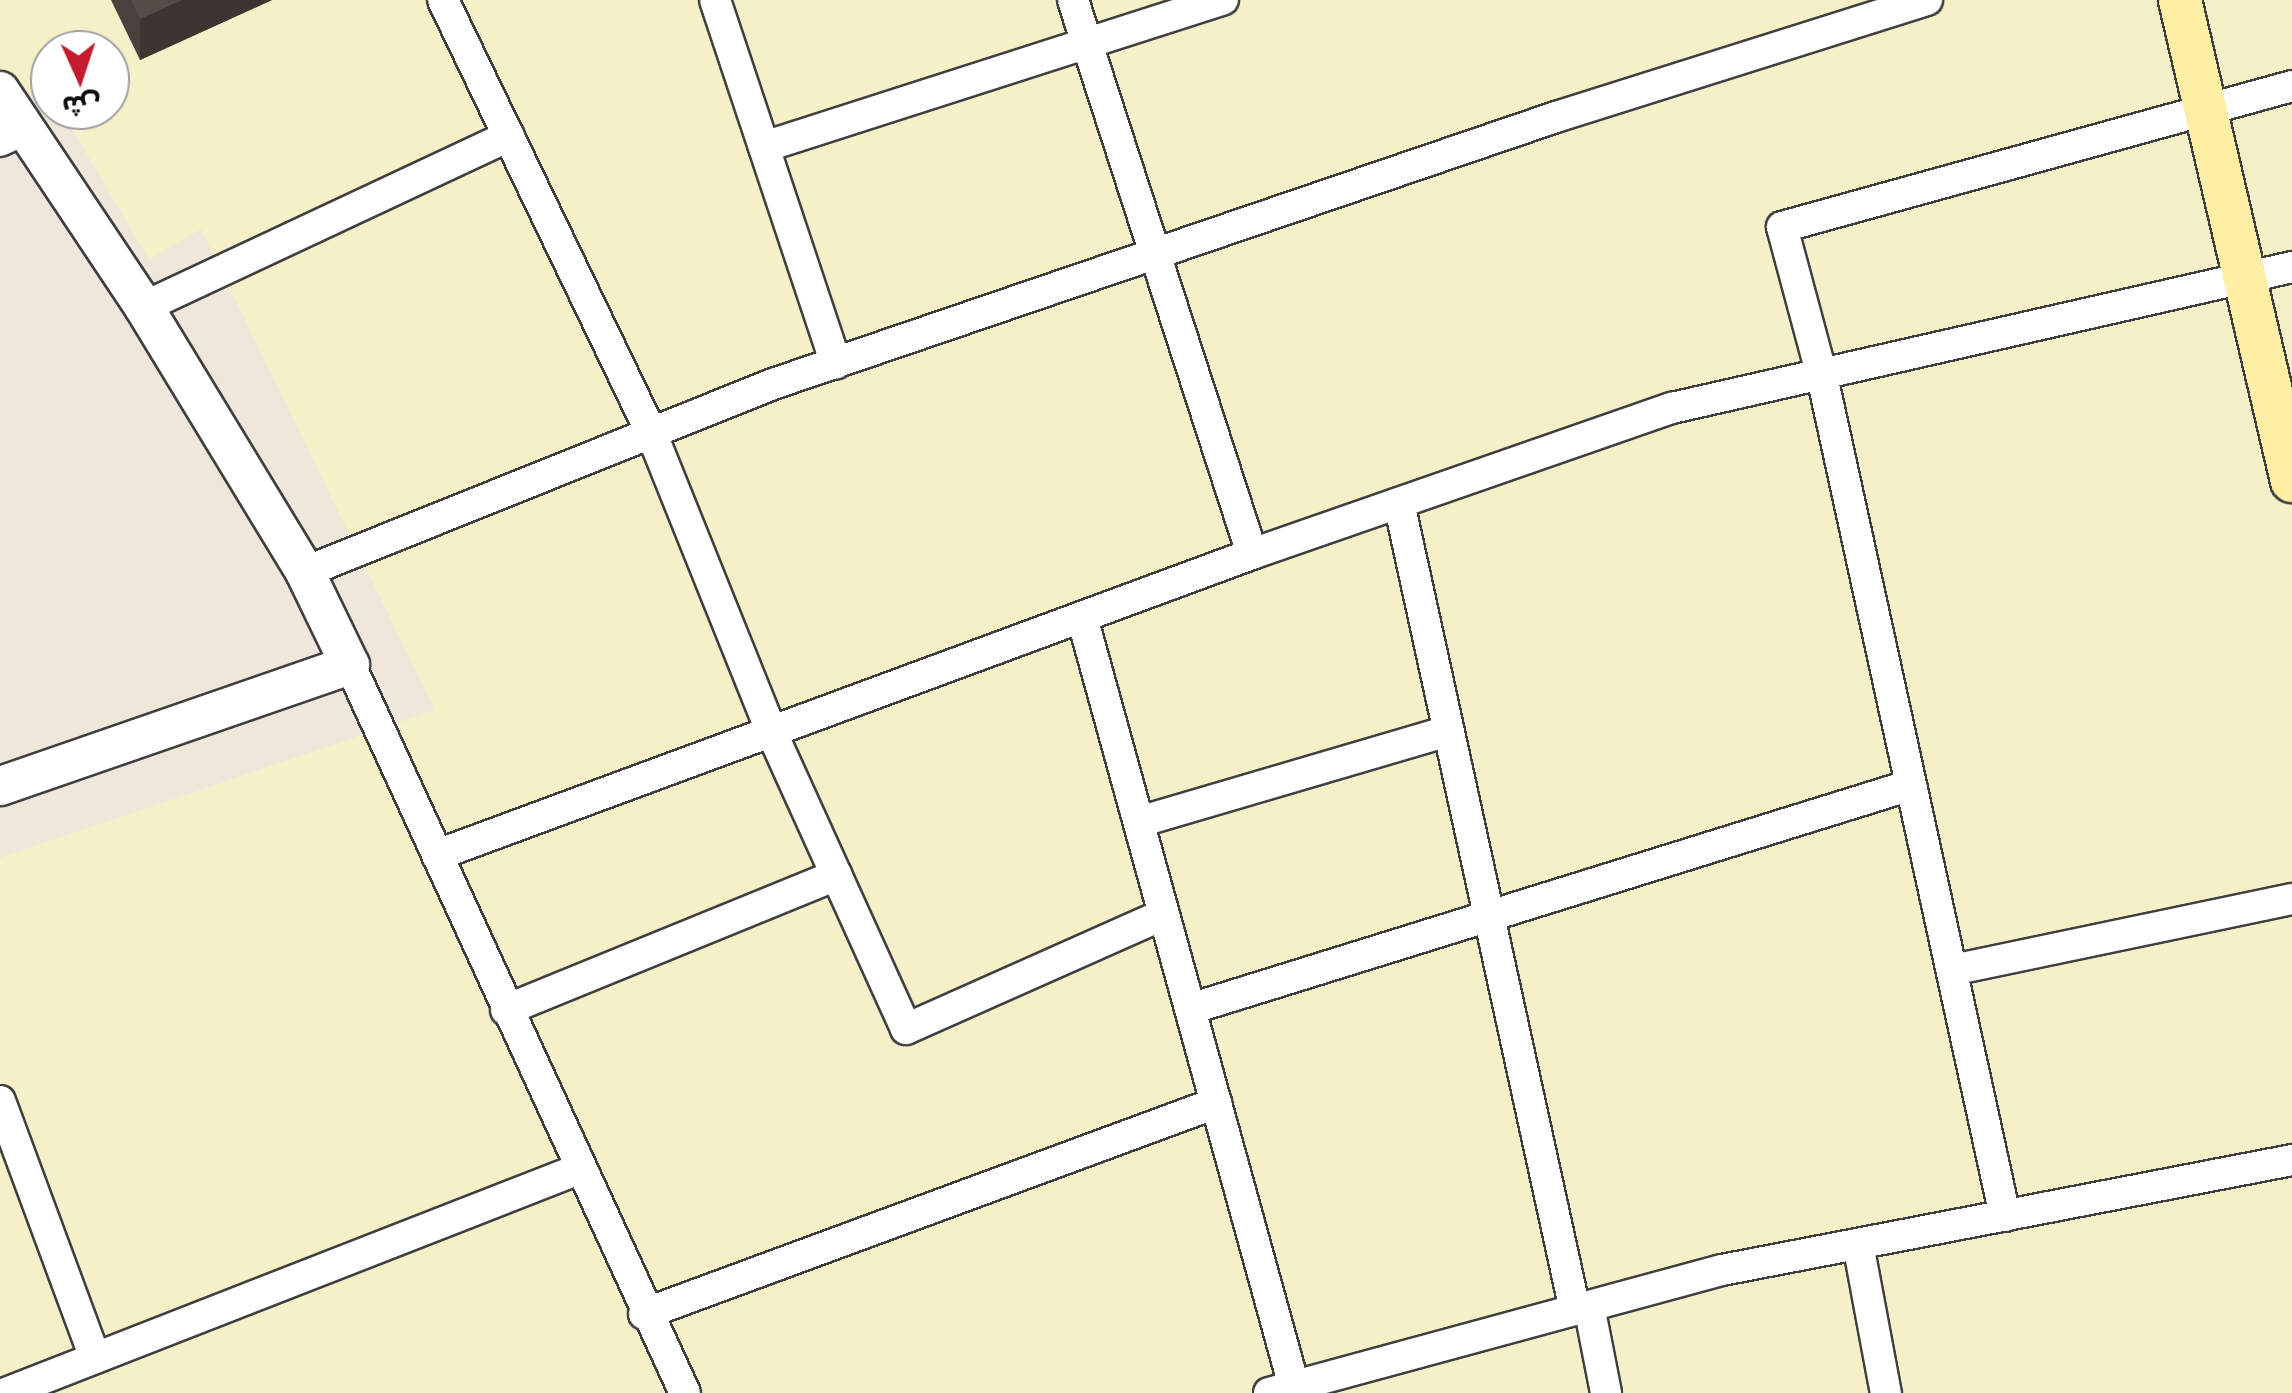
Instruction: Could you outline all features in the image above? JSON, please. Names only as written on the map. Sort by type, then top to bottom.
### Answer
[{"type":"main road","points":[[2180,0],[2290,466]]},
{"type":"street","points":[[443,0],[654,437],[771,732],[906,1029],[1164,914]]},
{"type":"street","points":[[714,0],[836,363]]},
{"type":"street","points":[[1073,0],[1151,256],[1252,554]]},
{"type":"street","points":[[764,147],[1223,0]]},
{"type":"street","points":[[305,572],[836,363],[1927,0]]},
{"type":"street","points":[[2005,1216],[1822,376],[1782,228],[2292,86]]},
{"type":"street","points":[[0,91],[13,135],[144,307],[305,572],[644,1314],[684,1393]]},
{"type":"street","points":[[144,307],[509,136]]},
{"type":"street","points":[[436,855],[1252,554],[1672,408],[2244,283],[2292,267]]},
{"type":"street","points":[[1399,503],[1489,916],[1582,1308],[1606,1393]]},
{"type":"street","points":[[1082,616],[1216,1103],[1281,1390],[1582,1308],[1858,1244],[2292,1160]]},
{"type":"street","points":[[0,786],[350,664]]},
{"type":"street","points":[[1139,822],[1448,731]]},
{"type":"street","points":[[1190,1009],[1911,785]]},
{"type":"street","points":[[506,1010],[836,875]]},
{"type":"street","points":[[1952,970],[2292,899]]},
{"type":"street","points":[[0,1101],[95,1358]]},
{"type":"street","points":[[644,1314],[1216,1103]]},
{"type":"street","points":[[6,1393],[579,1169]]},
{"type":"street","points":[[1858,1244],[1886,1393]]},
{"type":"shaded area","points":[[0,0],[2292,0],[2292,1393],[0,1393]]},
{"type":"shaded area","points":[[30,93],[30,130],[73,130],[149,259],[201,229],[435,710],[0,858],[0,107]]},
{"type":"building","points":[[131,0],[182,0],[140,19]]}]
